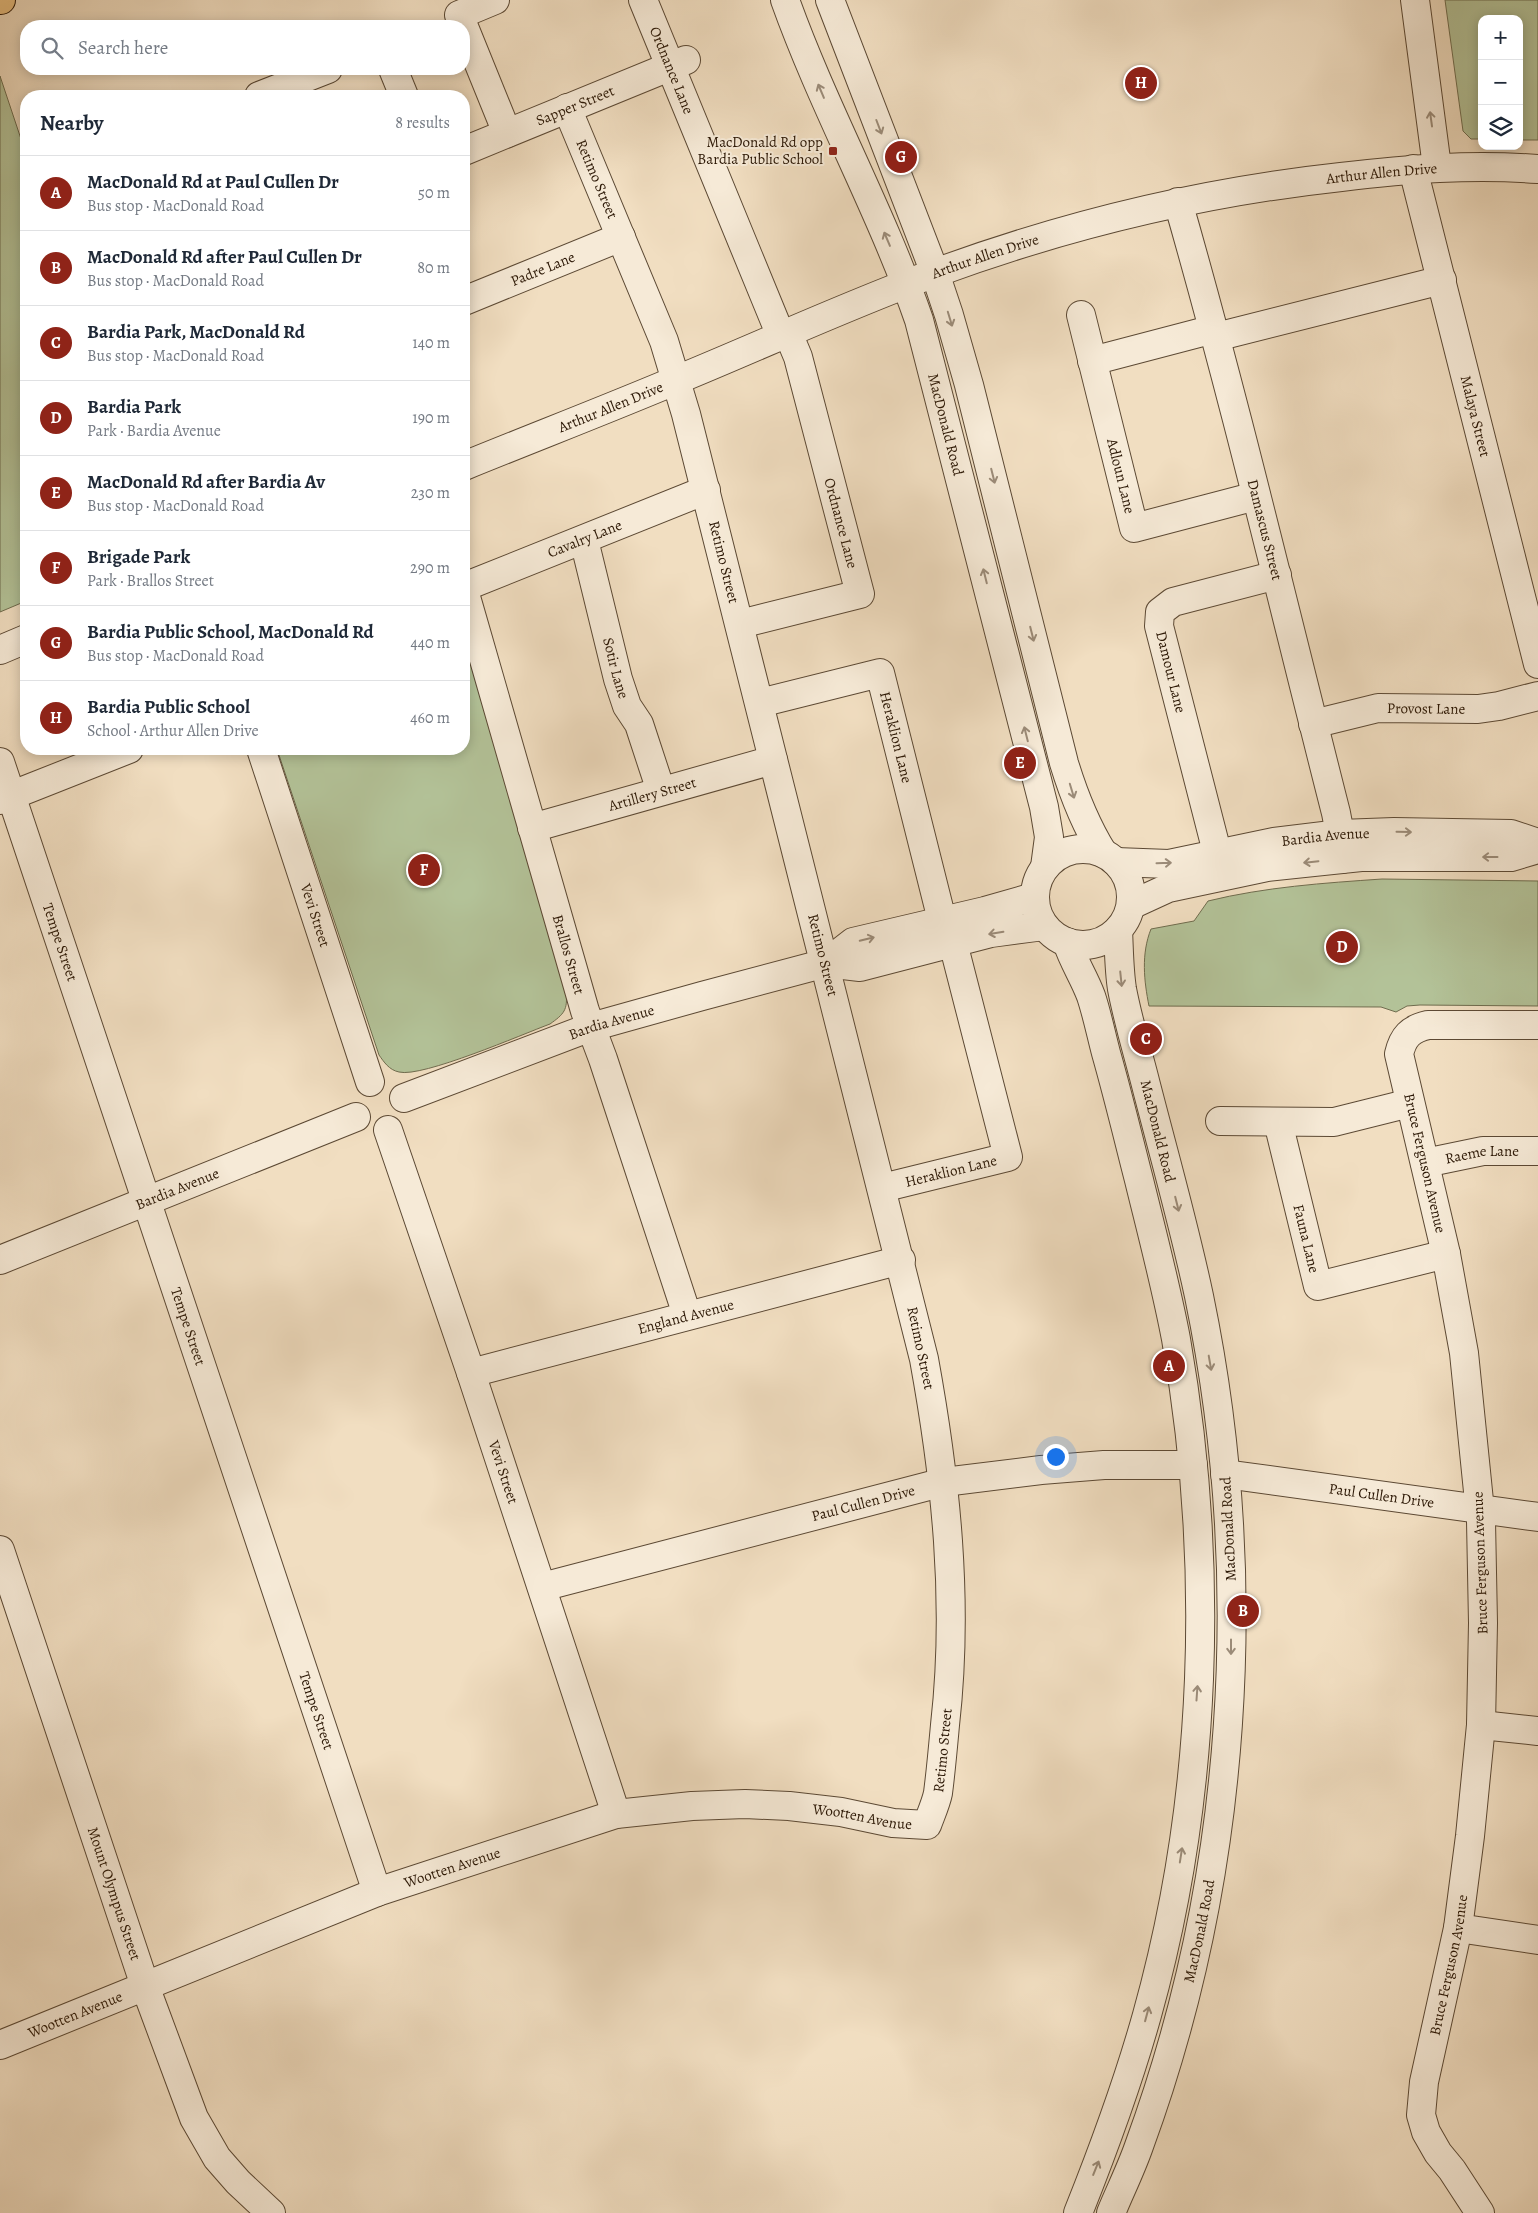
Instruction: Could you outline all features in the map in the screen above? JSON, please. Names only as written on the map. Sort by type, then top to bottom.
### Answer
[{"type":"street","points":[[461,20],[458,14],[495,0]]},
{"type":"street","name":"Ordnance Lane","points":[[643,0],[678,63],[784,334],[798,357],[860,594],[740,624]]},
{"type":"street","name":"MacDonald Road","points":[[785,0],[820,91],[907,284],[922,333],[1044,807],[1049,837],[1045,867]]},
{"type":"street","points":[[830,0],[935,273],[972,394],[1064,764],[1075,800],[1086,824],[1109,857],[1126,874],[1130,889],[1130,905],[1126,918],[1118,930],[1107,938],[1094,944],[1080,945],[1054,936],[1044,926],[1037,912],[1034,896],[1037,881],[1045,867],[1057,856],[1071,850],[1087,849],[1109,857]]},
{"type":"street","name":"Malaya Street","points":[[1415,0],[1425,168],[1442,280],[1538,664]]},
{"type":"street","points":[[470,42],[507,133]]},
{"type":"street","name":"Sapper Street","points":[[470,148],[678,63]]},
{"type":"street","points":[[274,90],[313,75]]},
{"type":"street","points":[[395,75],[402,90]]},
{"type":"street","name":"Retimo Street","points":[[567,108],[664,341],[676,380],[706,490],[826,963],[924,1359],[944,1482],[950,1565],[951,1636],[948,1692],[938,1794],[927,1825]]},
{"type":"street","name":"Arthur Allen Drive","points":[[470,464],[935,273],[1024,243],[1120,215],[1178,202],[1288,183],[1425,168],[1538,169]]},
{"type":"street","name":"Damascus Street","points":[[1178,202],[1215,333],[1277,575],[1341,846]]},
{"type":"street","name":"Padre Lane","points":[[470,299],[621,237]]},
{"type":"street","points":[[1092,361],[1442,280]]},
{"type":"street","name":"Adloun Lane","points":[[1081,315],[1134,528],[1256,496]]},
{"type":"street","name":"Cavalry Lane","points":[[470,587],[706,490]]},
{"type":"street","name":"Sotir Lane","points":[[584,540],[618,679],[627,706],[639,724],[661,792]]},
{"type":"street","name":"Damour Lane","points":[[1217,852],[1159,626],[1160,612],[1172,602],[1277,575]]},
{"type":"street","name":"Brallos Street","points":[[470,610],[591,1027],[687,1315]]},
{"type":"street","points":[[0,650],[20,642]]},
{"type":"street","name":"Heraklion Lane","points":[[760,703],[880,673],[1008,1157],[882,1188]]},
{"type":"street","name":"Provost Lane","points":[[1313,724],[1378,708],[1478,709],[1499,706],[1538,696]]},
{"type":"street","points":[[6,798],[114,755]]},
{"type":"street","name":"Vevi Street","points":[[263,755],[370,1082]]},
{"type":"street","name":"Artillery Street","points":[[532,828],[773,760]]},
{"type":"street","name":"Tempe Street","points":[[0,762],[6,798],[147,1201],[377,1892]]},
{"type":"street","name":"Bardia Avenue","points":[[1130,905],[1168,888],[1198,880],[1267,867],[1394,832],[1511,834],[1538,843]]},
{"type":"street","name":"Bardia Avenue","points":[[1109,857],[1169,864],[1217,852],[1274,842],[1511,857],[1538,849]]},
{"type":"street","name":"Bardia Avenue","points":[[404,1098],[591,1027],[826,963],[860,967],[947,931],[985,911],[1034,896]]},
{"type":"street","name":"Bardia Avenue","points":[[947,931],[991,933],[1044,926]]},
{"type":"street","name":"MacDonald Road","points":[[1111,2213],[1139,2146],[1171,2046],[1197,1944],[1211,1869],[1225,1765],[1231,1659],[1231,1556],[1219,1418],[1199,1296],[1122,989],[1118,930]]},
{"type":"street","name":"MacDonald Road","points":[[1067,942],[1091,997],[1148,1216],[1176,1338],[1193,1465],[1199,1556],[1200,1664],[1192,1770],[1182,1853],[1167,1935],[1148,2012],[1128,2081],[1108,2139],[1078,2213]]},
{"type":"street","name":"Bruce Ferguson Avenue","points":[[1480,2213],[1452,2170],[1438,2153],[1426,2132],[1421,2115],[1424,2082],[1458,1928],[1470,1836],[1481,1725],[1480,1508],[1464,1353],[1446,1254],[1399,1054],[1402,1042],[1408,1033],[1416,1028],[1428,1025],[1538,1026]]},
{"type":"street","points":[[386,1081],[394,1085],[404,1098],[405,1106],[400,1121],[388,1130],[373,1131],[366,1128],[356,1117],[354,1101],[357,1093],[370,1082],[386,1081]]},
{"type":"street","points":[[1220,1121],[1334,1122],[1410,1103]]},
{"type":"street","name":"Bardia Avenue","points":[[0,1260],[356,1117]]},
{"type":"street","name":"Fauna Lane","points":[[1278,1122],[1318,1286],[1446,1254]]},
{"type":"street","name":"Vevi Street","points":[[388,1130],[471,1373],[616,1814]]},
{"type":"street","name":"Raeme Lane","points":[[1425,1163],[1483,1151],[1538,1151]]},
{"type":"street","name":"England Avenue","points":[[471,1373],[900,1260]]},
{"type":"street","name":"Paul Cullen Drive","points":[[542,1587],[944,1482],[1041,1470],[1104,1465],[1193,1465]]},
{"type":"street","name":"Paul Cullen Drive","points":[[1225,1474],[1538,1517]]},
{"type":"street","name":"Mount Olympus Street","points":[[0,1550],[145,1986],[194,2118],[217,2158],[238,2182],[272,2213]]},
{"type":"street","points":[[1481,1725],[1538,1731]]},
{"type":"street","name":"Wootten Avenue","points":[[0,2045],[377,1892],[616,1814],[692,1806],[754,1804],[841,1812],[893,1823],[927,1825]]},
{"type":"street","points":[[1458,1928],[1538,1940]]},
{"type":"green space","points":[[1445,0],[1538,0],[1538,140],[1523,140],[1523,15],[1478,15],[1478,139],[1471,139],[1463,131]]},
{"type":"green space","points":[[0,76],[20,136],[20,604],[0,612]]},
{"type":"green space","points":[[470,659],[566,992],[566,1007],[562,1014],[550,1024],[450,1062],[428,1068],[411,1072],[395,1071],[379,1055],[279,755],[470,755]]},
{"type":"green space","points":[[1382,879],[1538,881],[1538,1006],[1420,1005],[1407,1006],[1396,1012],[1381,1007],[1149,1006],[1144,968],[1146,948],[1151,929],[1194,921],[1208,901],[1229,896],[1295,886]]},
{"type":"place","name":"Bardia Public School","points":[[1141,83]]},
{"type":"place","name":"MacDonald Rd opp Bardia Public School","points":[[833,151]]},
{"type":"place","name":"Bardia Public School, MacDonald Rd","points":[[901,157]]},
{"type":"place","name":"MacDonald Rd after Bardia Av","points":[[1020,763]]},
{"type":"place","name":"Brigade Park","points":[[424,870]]},
{"type":"place","name":"Bardia Park","points":[[1342,947]]},
{"type":"place","name":"Bardia Park, MacDonald Rd","points":[[1146,1039]]},
{"type":"place","name":"MacDonald Rd at Paul Cullen Dr","points":[[1169,1366]]},
{"type":"place","name":"MacDonald Rd after Paul Cullen Dr","points":[[1243,1611]]}]
